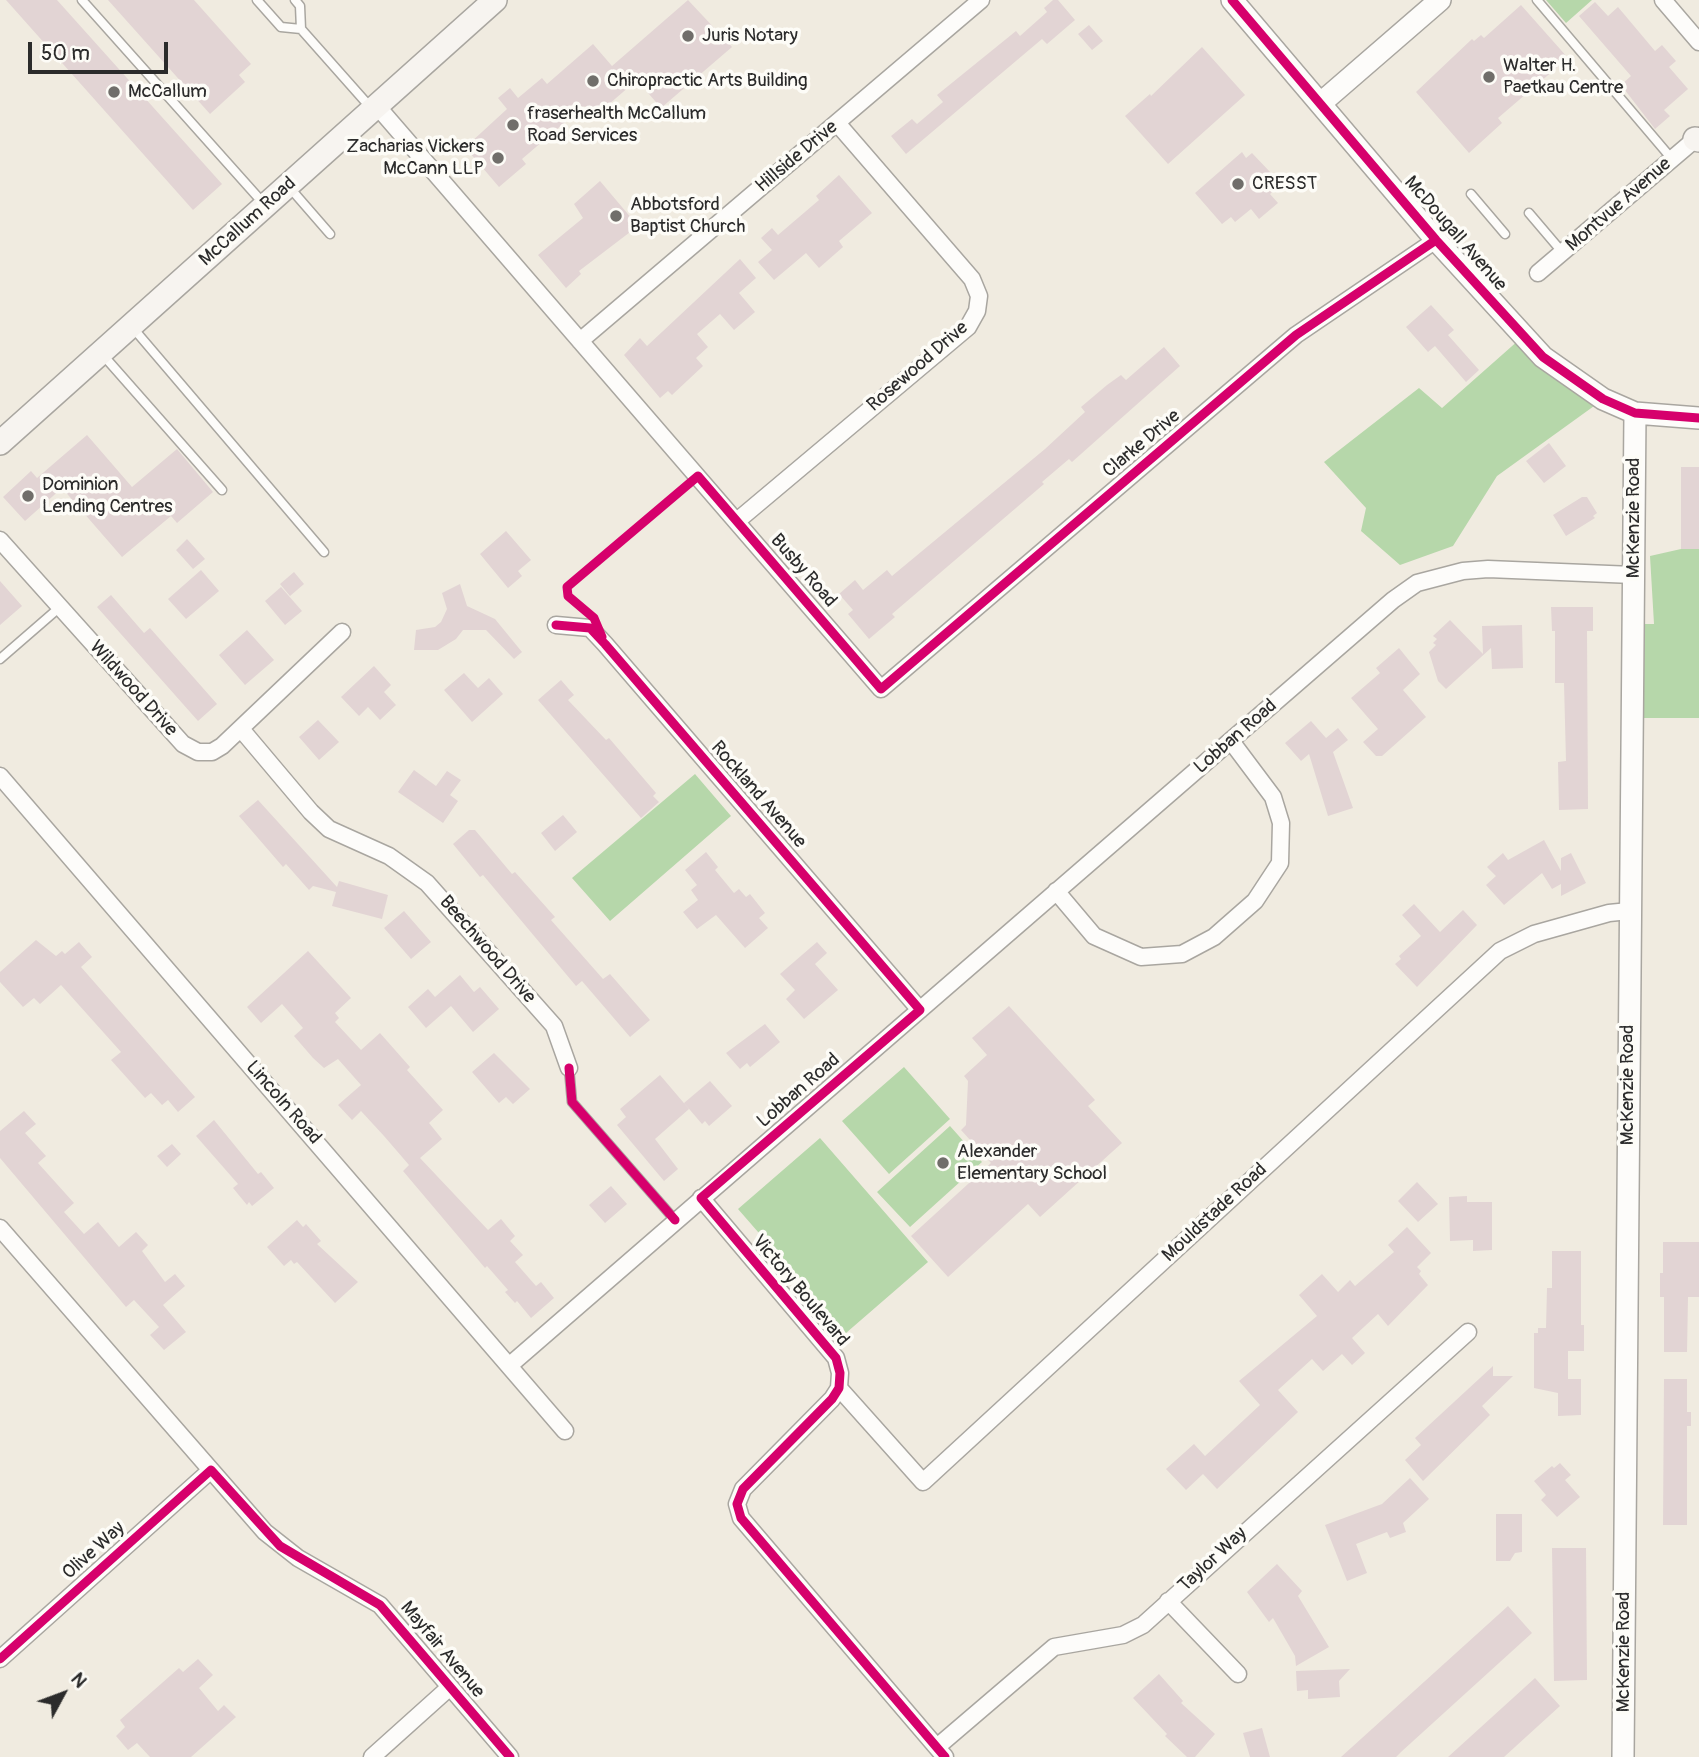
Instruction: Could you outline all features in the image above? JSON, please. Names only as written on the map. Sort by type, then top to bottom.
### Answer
[{"type":"main road","name":"McCallum Road","points":[[0,443],[495,0]]},
{"type":"street","name":"Hillside Drive","points":[[580,341],[981,0]]},
{"type":"street","name":"McDougall Avenue","points":[[1232,0],[1436,240],[1543,357],[1572,380],[1634,413],[1699,418]]},
{"type":"street","points":[[1321,103],[1440,0]]},
{"type":"street","points":[[1664,1],[1699,43]]},
{"type":"street","name":"Busby Road","points":[[375,108],[881,689]]},
{"type":"street","name":"Rosewood Drive","points":[[737,521],[968,327],[977,311],[979,296],[972,279],[837,123]]},
{"type":"street","name":"Montvue Avenue","points":[[1538,273],[1698,138]]},
{"type":"street","name":"Clarke Drive","points":[[881,689],[1296,335],[1436,240]]},
{"type":"street","name":"McKenzie Road","points":[[1623,1757],[1634,413]]},
{"type":"street","name":"Wildwood Drive","points":[[0,540],[183,744],[198,752],[212,752],[242,729],[342,632]]},
{"type":"street","name":"Lobban Road","points":[[510,1365],[1393,600],[1418,583],[1463,571],[1488,569],[1633,575]]},
{"type":"street","name":"Rockland Avenue","points":[[563,626],[590,628],[605,644],[920,1010]]},
{"type":"street","name":"Beechwood Drive","points":[[242,729],[311,812],[329,829],[388,856],[427,883],[554,1026],[569,1068]]},
{"type":"street","points":[[1056,891],[1094,936],[1141,957],[1182,954],[1214,937],[1255,901],[1280,863],[1281,823],[1273,797],[1231,741]]},
{"type":"street","name":"Lincoln Road","points":[[0,776],[565,1431]]},
{"type":"street","name":"Mouldstade Road","points":[[839,1388],[923,1482],[1500,951],[1534,934],[1609,913],[1629,911]]},
{"type":"street","name":"Victory Boulevard","points":[[701,1198],[836,1357],[840,1373],[839,1388]]},
{"type":"street","name":"Mayfair Avenue","points":[[0,1228],[280,1546],[380,1605],[510,1757]]},
{"type":"street","name":"Taylor Way","points":[[941,1752],[1054,1647],[1123,1636],[1143,1625],[1468,1332]]},
{"type":"street","points":[[839,1388],[825,1406],[731,1503],[941,1752]]},
{"type":"street","name":"Olive Way","points":[[0,1659],[211,1470]]},
{"type":"street","points":[[1168,1601],[1238,1674]]},
{"type":"street","points":[[372,1757],[450,1687]]},
{"type":"lane","points":[[82,0],[266,206]]},
{"type":"lane","points":[[257,0],[281,27],[301,29]]},
{"type":"lane","points":[[295,0],[300,6],[301,29],[375,108]]},
{"type":"lane","points":[[1536,0],[1672,159]]},
{"type":"lane","points":[[288,185],[330,233]]},
{"type":"lane","points":[[1471,194],[1505,234]]},
{"type":"lane","points":[[1529,213],[1563,253]]},
{"type":"lane","points":[[131,326],[324,552]]},
{"type":"lane","points":[[102,352],[222,490]]},
{"type":"lane","points":[[0,659],[60,607]]},
{"type":"lane","name":"Beechwood Drive","points":[[569,1068],[572,1102],[675,1220]]},
{"type":"green space","points":[[1546,0],[1592,0],[1566,23]]},
{"type":"green space","points":[[1520,339],[1601,401],[1497,476],[1453,546],[1400,565],[1361,531],[1366,508],[1324,462],[1419,388],[1442,408]]},
{"type":"green space","points":[[1681,549],[1699,549],[1699,718],[1644,718],[1644,624],[1654,624],[1650,556]]},
{"type":"green space","points":[[695,774],[731,816],[610,921],[572,878]]},
{"type":"green space","points":[[904,1067],[950,1119],[889,1174],[842,1121]]},
{"type":"green space","points":[[950,1126],[982,1162],[910,1227],[877,1192]]},
{"type":"green space","points":[[820,1138],[928,1262],[846,1333],[738,1209]]},
{"type":"building","name":"McCallum","points":[[6,0],[57,0],[222,184],[193,210]]},
{"type":"building","points":[[108,0],[194,0],[251,64],[239,75],[245,82],[210,114]]},
{"type":"building","points":[[688,0],[732,47],[661,108],[637,80],[594,117],[584,106],[522,159],[526,164],[499,187],[470,153],[475,149],[470,143],[507,109],[498,98],[510,88],[518,98],[542,78],[547,84],[593,44],[612,66]]},
{"type":"building","points":[[1053,0],[1058,0],[1075,20],[1047,44],[1042,39],[906,154],[891,136],[912,119],[917,124],[943,102],[937,95],[1016,31],[1020,36],[1047,12],[1044,8]]},
{"type":"building","points":[[1595,2],[1608,16],[1618,7],[1655,51],[1662,45],[1676,61],[1669,67],[1688,89],[1664,110],[1670,116],[1655,129],[1621,85],[1631,76],[1579,16]]},
{"type":"building","name":"Walter H. Paetkau Centre","points":[[1521,5],[1568,58],[1498,118],[1502,123],[1469,153],[1416,92],[1472,39],[1474,41],[1481,35],[1484,38]]},
{"type":"building","points":[[1089,25],[1103,41],[1092,50],[1078,34]]},
{"type":"building","points":[[1202,47],[1245,95],[1168,164],[1125,116],[1150,94],[1151,96]]},
{"type":"building","name":"CRESST","points":[[1242,152],[1246,158],[1252,153],[1271,173],[1265,178],[1275,189],[1270,194],[1278,203],[1259,219],[1251,209],[1235,222],[1231,217],[1222,224],[1195,193]]},
{"type":"building","points":[[839,175],[872,213],[839,241],[843,247],[819,268],[806,253],[774,280],[758,262],[772,250],[761,238],[772,228],[778,235],[819,200],[816,196]]},
{"type":"building","points":[[600,181],[638,226],[579,271],[581,274],[566,288],[538,255],[583,218],[574,204]]},
{"type":"building","points":[[740,259],[756,278],[739,293],[755,312],[734,330],[720,314],[697,334],[708,347],[696,358],[703,366],[672,395],[668,391],[660,398],[624,355],[640,338],[647,346]]},
{"type":"building","points":[[1431,305],[1454,330],[1448,335],[1479,370],[1466,382],[1435,346],[1428,352],[1406,327]]},
{"type":"building","points":[[1164,347],[1180,366],[1072,462],[1069,459],[1042,482],[1044,484],[892,614],[895,617],[869,639],[848,614],[853,610],[839,594],[855,580],[863,590],[887,570],[892,576],[1045,449],[1085,412],[1081,407],[1107,385],[1121,375],[1126,380]]},
{"type":"building","points":[[87,435],[132,487],[177,449],[213,492],[177,523],[171,516],[122,557],[62,488],[25,521],[3,497],[31,471],[37,478]]},
{"type":"building","points":[[1549,443],[1566,466],[1544,483],[1526,461]]},
{"type":"building","points":[[1681,467],[1699,467],[1699,549],[1681,549]]},
{"type":"building","points":[[1582,497],[1587,497],[1597,513],[1593,516],[1595,518],[1566,536],[1553,515]]},
{"type":"building","points":[[506,531],[531,560],[518,571],[522,576],[508,588],[480,554]]},
{"type":"building","points":[[187,539],[205,559],[193,569],[176,550]]},
{"type":"building","points":[[201,570],[219,591],[186,619],[168,599]]},
{"type":"building","points":[[294,572],[304,584],[290,596],[280,584]]},
{"type":"building","points":[[0,581],[22,606],[0,625]]},
{"type":"building","points":[[460,584],[467,606],[495,619],[522,652],[514,659],[486,630],[463,630],[456,639],[438,650],[414,650],[416,630],[435,627],[441,622],[447,609],[442,593]]},
{"type":"building","points":[[281,587],[302,611],[285,625],[265,601]]},
{"type":"building","points":[[111,595],[144,633],[150,628],[217,704],[198,721],[97,607]]},
{"type":"building","points":[[1551,607],[1593,607],[1593,631],[1587,631],[1588,809],[1559,810],[1558,762],[1566,761],[1564,683],[1555,683],[1555,631],[1552,631]]},
{"type":"building","points":[[1450,620],[1483,654],[1482,626],[1522,625],[1523,668],[1492,669],[1491,648],[1446,689],[1438,681],[1429,652],[1436,645],[1433,643],[1437,639],[1433,636]]},
{"type":"building","points":[[247,630],[274,660],[245,685],[219,655]]},
{"type":"building","points":[[1399,648],[1420,674],[1403,690],[1426,717],[1382,756],[1376,756],[1363,742],[1378,729],[1351,698],[1380,673],[1376,668]]},
{"type":"building","points":[[374,666],[391,685],[384,692],[396,705],[380,720],[368,707],[359,716],[341,697]]},
{"type":"building","points":[[464,673],[478,688],[489,678],[503,694],[472,722],[444,690]]},
{"type":"building","points":[[561,680],[574,695],[568,700],[606,740],[609,738],[656,793],[653,796],[659,802],[641,818],[538,700]]},
{"type":"building","points":[[318,720],[339,742],[319,760],[299,737]]},
{"type":"building","points":[[1311,721],[1326,738],[1338,728],[1348,740],[1333,752],[1353,808],[1328,816],[1309,754],[1301,761],[1285,743]]},
{"type":"building","points":[[414,770],[436,786],[447,771],[461,780],[450,795],[458,801],[443,823],[398,792]]},
{"type":"building","points":[[258,800],[337,887],[339,881],[388,895],[382,919],[332,906],[336,892],[313,886],[309,890],[286,864],[283,867],[239,816]]},
{"type":"building","points":[[563,815],[577,832],[555,851],[541,833]]},
{"type":"building","points":[[469,830],[475,830],[512,874],[515,872],[555,917],[551,920],[603,979],[610,974],[650,1020],[630,1037],[582,981],[576,986],[483,875],[480,877],[453,844]]},
{"type":"building","points":[[1544,840],[1561,871],[1561,858],[1571,853],[1586,883],[1561,896],[1561,884],[1552,889],[1542,873],[1504,905],[1486,885],[1496,876],[1487,867],[1503,853],[1508,860]]},
{"type":"building","points":[[706,852],[718,867],[715,870],[734,893],[739,889],[746,897],[750,894],[765,913],[759,918],[768,928],[745,948],[716,915],[697,929],[683,912],[698,900],[691,890],[697,885],[685,870]]},
{"type":"building","points":[[1414,904],[1440,932],[1463,910],[1477,925],[1417,987],[1395,964],[1401,959],[1399,956],[1421,936],[1402,915]]},
{"type":"building","points":[[404,911],[431,942],[411,959],[384,928]]},
{"type":"building","points":[[36,940],[56,956],[62,951],[65,954],[79,942],[92,957],[81,967],[195,1097],[178,1112],[168,1100],[162,1105],[151,1093],[145,1098],[111,1060],[121,1052],[61,985],[40,1004],[34,998],[23,1007],[0,982],[0,972]]},
{"type":"building","points":[[817,942],[827,953],[815,964],[838,990],[804,1019],[786,999],[795,990],[780,974]]},
{"type":"building","points":[[308,951],[351,998],[335,1013],[339,1018],[335,1022],[361,1050],[380,1033],[410,1067],[407,1070],[443,1110],[429,1123],[442,1139],[420,1158],[488,1230],[501,1219],[515,1236],[510,1241],[523,1255],[515,1262],[536,1286],[541,1282],[554,1298],[531,1318],[517,1301],[515,1303],[505,1292],[508,1290],[487,1266],[485,1268],[403,1171],[409,1165],[384,1136],[361,1111],[352,1120],[338,1105],[361,1085],[338,1059],[324,1068],[313,1058],[294,1036],[303,1028],[282,1004],[261,1023],[247,1007]]},
{"type":"building","points":[[460,975],[474,992],[480,987],[499,1009],[473,1032],[451,1006],[426,1028],[408,1007],[428,989],[435,997]]},
{"type":"building","points":[[1009,1006],[1095,1100],[1088,1106],[1122,1143],[1040,1217],[1028,1204],[948,1277],[911,1236],[991,1163],[961,1130],[966,1125],[968,1081],[964,1076],[987,1055],[972,1038]]},
{"type":"building","points":[[765,1024],[780,1042],[750,1067],[747,1063],[740,1069],[726,1053]]},
{"type":"building","points":[[494,1053],[530,1089],[513,1104],[506,1097],[499,1103],[472,1072]]},
{"type":"building","points":[[660,1075],[689,1109],[655,1139],[678,1169],[664,1181],[617,1125],[626,1117],[620,1109]]},
{"type":"building","points":[[710,1081],[732,1106],[709,1126],[705,1121],[702,1124],[684,1103]]},
{"type":"building","points":[[24,1111],[36,1124],[25,1133],[46,1156],[38,1163],[74,1203],[64,1212],[84,1234],[98,1222],[119,1247],[136,1232],[148,1245],[142,1251],[165,1282],[175,1274],[185,1286],[163,1305],[186,1332],[164,1350],[150,1335],[159,1327],[134,1300],[126,1307],[0,1158],[0,1131]]},
{"type":"building","points":[[214,1120],[258,1174],[261,1172],[274,1188],[252,1206],[249,1202],[247,1205],[233,1188],[238,1184],[196,1136]]},
{"type":"building","points":[[172,1144],[181,1154],[167,1167],[157,1156]]},
{"type":"building","points":[[1417,1182],[1438,1204],[1418,1222],[1398,1201]]},
{"type":"building","points":[[611,1186],[627,1204],[605,1223],[589,1205]]},
{"type":"building","points":[[1467,1196],[1467,1202],[1492,1202],[1492,1250],[1473,1251],[1473,1240],[1450,1241],[1449,1197]]},
{"type":"building","points":[[297,1220],[303,1227],[306,1224],[321,1241],[317,1244],[358,1282],[335,1303],[297,1262],[294,1264],[291,1260],[284,1266],[267,1247]]},
{"type":"building","points":[[1407,1227],[1431,1253],[1417,1267],[1428,1285],[1388,1326],[1378,1314],[1352,1338],[1365,1353],[1352,1365],[1342,1354],[1323,1371],[1312,1359],[1278,1390],[1298,1412],[1217,1489],[1203,1474],[1186,1490],[1166,1469],[1194,1444],[1205,1456],[1260,1405],[1239,1381],[1317,1316],[1299,1295],[1322,1274],[1338,1292],[1350,1280],[1355,1286],[1394,1252],[1388,1245]]},
{"type":"building","points":[[1663,1242],[1699,1242],[1699,1297],[1688,1297],[1687,1352],[1664,1352],[1664,1297],[1660,1297]]},
{"type":"building","points":[[1552,1251],[1581,1251],[1581,1325],[1584,1325],[1584,1351],[1568,1351],[1568,1379],[1581,1379],[1581,1415],[1558,1416],[1558,1393],[1534,1388],[1534,1333],[1538,1333],[1538,1328],[1546,1328],[1547,1288],[1552,1288]]},
{"type":"building","points":[[1493,1366],[1493,1376],[1513,1376],[1482,1406],[1490,1415],[1423,1481],[1405,1460],[1421,1445],[1415,1438]]},
{"type":"building","points":[[1664,1379],[1687,1379],[1687,1412],[1691,1412],[1691,1426],[1687,1426],[1687,1525],[1663,1525]]},
{"type":"building","points":[[1560,1463],[1571,1475],[1565,1480],[1580,1497],[1557,1517],[1541,1500],[1546,1495],[1534,1481]]},
{"type":"building","points":[[1410,1478],[1429,1499],[1403,1523],[1406,1532],[1390,1538],[1387,1532],[1356,1544],[1367,1573],[1347,1581],[1325,1525],[1382,1504]]},
{"type":"building","points":[[1496,1514],[1522,1514],[1522,1552],[1515,1553],[1510,1561],[1496,1561]]},
{"type":"building","points":[[1552,1548],[1586,1548],[1587,1680],[1554,1681]]},
{"type":"building","points":[[1277,1564],[1302,1591],[1298,1596],[1329,1647],[1296,1666],[1295,1656],[1273,1618],[1269,1622],[1247,1592]]},
{"type":"building","points":[[1508,1606],[1532,1633],[1396,1757],[1341,1757]]},
{"type":"building","points":[[198,1659],[213,1675],[199,1688],[218,1711],[224,1705],[236,1717],[191,1757],[150,1757],[137,1743],[128,1750],[116,1736],[125,1727],[120,1720],[179,1668],[183,1672]]},
{"type":"building","points":[[1350,1669],[1339,1681],[1340,1697],[1308,1699],[1308,1690],[1297,1691],[1296,1671]]},
{"type":"building","points":[[1159,1674],[1183,1701],[1181,1703],[1215,1734],[1195,1757],[1187,1757],[1133,1698]]},
{"type":"building","points":[[1535,1678],[1560,1706],[1504,1757],[1448,1757]]},
{"type":"building","points":[[1262,1728],[1270,1757],[1250,1757],[1243,1733]]},
{"type":"cycle path","points":[[1232,0],[1436,240],[1543,357],[1603,399],[1635,413],[1699,418]]},
{"type":"cycle path","points":[[602,637],[594,618],[568,596],[567,587],[698,476],[881,689],[1296,335],[1436,240]]},
{"type":"cycle path","points":[[556,625],[590,628],[920,1010],[701,1198],[836,1358],[840,1373],[839,1388],[832,1399],[743,1489],[737,1504],[741,1518],[945,1757]]},
{"type":"cycle path","points":[[569,1068],[572,1102],[675,1220]]},
{"type":"cycle path","points":[[0,1659],[211,1470],[280,1546],[380,1605],[510,1757]]},
{"type":"place","name":"Juris Notary","points":[[688,36]]},
{"type":"place","name":"Walter H. Paetkau Centre","points":[[1489,77]]},
{"type":"place","name":"Chiropractic Arts Building","points":[[593,81]]},
{"type":"place","name":"McCallum","points":[[114,92]]},
{"type":"place","name":"fraserhealth McCallum Road Services","points":[[513,125]]},
{"type":"place","name":"Zacharias Vickers McCann LLP","points":[[498,158]]},
{"type":"place","name":"CRESST","points":[[1238,184]]},
{"type":"place","name":"Abbotsford Baptist Church","points":[[616,216]]},
{"type":"place","name":"Dominion Lending Centres","points":[[28,496]]},
{"type":"place","name":"Alexander Elementary School","points":[[943,1163]]}]
